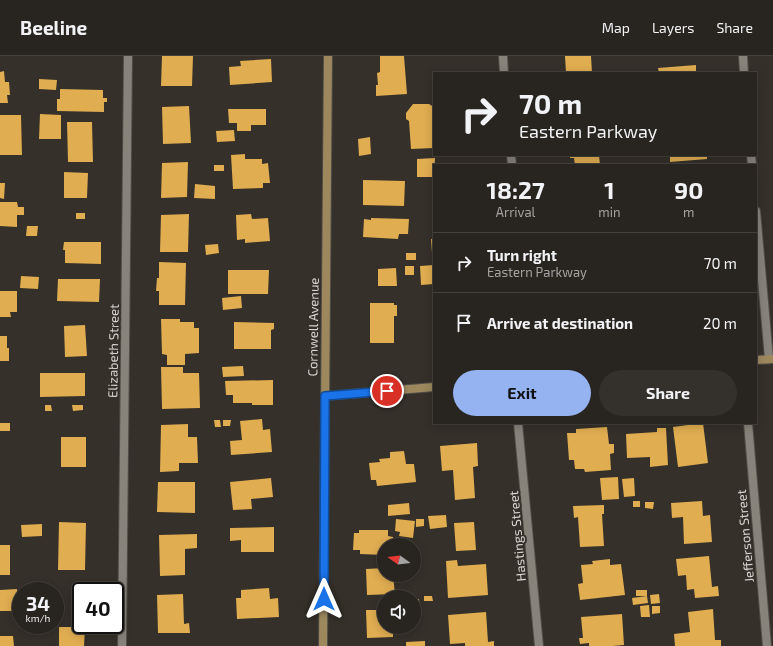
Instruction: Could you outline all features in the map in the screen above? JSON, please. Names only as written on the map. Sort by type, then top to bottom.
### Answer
[{"type":"street","name":"Elizabeth Street","points":[[122,646],[128,56]]},
{"type":"street","name":"Cornwell Avenue","points":[[323,646],[328,56]]},
{"type":"street","points":[[503,56],[504,72]]},
{"type":"street","points":[[742,56],[744,72]]},
{"type":"street","points":[[757,221],[771,359],[757,360]]},
{"type":"street","points":[[325,396],[433,387]]},
{"type":"street","name":"Hastings Street","points":[[518,424],[539,646]]},
{"type":"street","name":"Jefferson Street","points":[[748,424],[766,646]]},
{"type":"building","points":[[162,56],[193,56],[192,86],[161,86]]},
{"type":"building","points":[[380,56],[404,56],[407,94],[376,96],[376,85],[378,85],[377,73],[380,72]]},
{"type":"building","points":[[565,56],[591,56],[592,72],[566,72]]},
{"type":"building","points":[[271,59],[272,82],[230,85],[229,67],[241,66],[240,61]]},
{"type":"building","points":[[696,65],[696,72],[659,72],[658,68]]},
{"type":"building","points":[[4,71],[5,82],[9,82],[10,95],[7,95],[8,103],[0,103],[0,72]]},
{"type":"building","points":[[39,79],[57,80],[56,90],[39,89]]},
{"type":"building","points":[[60,89],[103,90],[103,98],[107,98],[107,102],[104,102],[104,112],[57,111],[57,99],[60,99]]},
{"type":"building","points":[[413,104],[429,104],[433,106],[433,148],[411,149],[409,121],[406,119],[406,113]]},
{"type":"building","points":[[189,106],[191,143],[163,144],[162,107]]},
{"type":"building","points":[[228,109],[266,109],[266,125],[251,125],[251,131],[237,131],[237,123],[229,123]]},
{"type":"building","points":[[40,114],[61,115],[61,139],[39,139]]},
{"type":"building","points":[[0,115],[21,115],[22,155],[0,155]]},
{"type":"building","points":[[67,122],[92,122],[93,162],[68,162]]},
{"type":"building","points":[[234,130],[235,141],[217,142],[216,131]]},
{"type":"building","points":[[370,137],[371,154],[359,156],[358,139]]},
{"type":"building","points":[[245,154],[245,159],[262,159],[262,164],[268,163],[270,183],[263,183],[263,188],[233,189],[231,155]]},
{"type":"building","points":[[570,156],[599,156],[600,164],[575,164],[574,158],[570,158]]},
{"type":"building","points":[[670,156],[707,156],[707,159],[670,162]]},
{"type":"building","points":[[435,158],[435,164],[433,164],[433,177],[417,177],[417,159]]},
{"type":"building","points":[[188,162],[187,197],[161,198],[162,163]]},
{"type":"building","points":[[214,165],[224,165],[224,171],[214,171]]},
{"type":"building","points":[[64,172],[88,173],[87,198],[64,198]]},
{"type":"building","points":[[363,180],[405,181],[404,206],[363,205]]},
{"type":"building","points":[[0,183],[5,183],[4,199],[0,198]]},
{"type":"building","points":[[195,184],[215,186],[215,199],[194,198]]},
{"type":"building","points":[[0,202],[17,202],[18,207],[24,207],[24,215],[17,215],[17,227],[0,226]]},
{"type":"building","points":[[76,213],[85,213],[85,219],[76,219]]},
{"type":"building","points":[[189,214],[188,252],[160,252],[161,215]]},
{"type":"building","points":[[251,214],[252,219],[268,218],[270,241],[245,243],[245,239],[237,240],[236,215]]},
{"type":"building","points":[[371,218],[409,219],[408,234],[399,234],[398,239],[363,237],[364,219],[371,220]]},
{"type":"building","points":[[27,226],[38,226],[37,236],[26,236]]},
{"type":"building","points":[[431,239],[433,239],[433,253]]},
{"type":"building","points":[[64,242],[101,242],[101,264],[65,263],[65,250],[63,250]]},
{"type":"building","points":[[218,244],[219,253],[206,255],[205,245]]},
{"type":"building","points":[[406,253],[416,253],[416,260],[406,260]]},
{"type":"building","points":[[159,262],[186,263],[185,305],[159,305],[159,291],[156,291],[157,278],[159,278]]},
{"type":"building","points":[[433,265],[433,284],[421,285],[420,266]]},
{"type":"building","points":[[405,266],[414,266],[414,275],[405,275]]},
{"type":"building","points":[[396,268],[397,286],[378,286],[378,269]]},
{"type":"building","points":[[228,270],[269,270],[268,294],[228,294]]},
{"type":"building","points":[[21,276],[39,277],[38,289],[20,288]]},
{"type":"building","points":[[58,279],[100,279],[99,302],[57,301]]},
{"type":"building","points":[[0,291],[17,291],[17,312],[10,312],[11,317],[0,317]]},
{"type":"building","points":[[241,296],[242,308],[223,310],[222,298]]},
{"type":"building","points":[[370,303],[394,303],[394,305],[397,305],[397,316],[394,316],[394,343],[370,343]]},
{"type":"building","points":[[161,319],[180,319],[180,322],[194,322],[194,328],[199,328],[199,353],[185,354],[185,365],[167,365],[167,355],[162,354]]},
{"type":"building","points":[[234,322],[274,323],[274,329],[271,330],[271,349],[234,349]]},
{"type":"building","points":[[85,325],[87,356],[65,357],[64,326]]},
{"type":"building","points":[[0,336],[7,336],[9,361],[0,361]]},
{"type":"building","points":[[243,366],[244,376],[223,377],[222,367]]},
{"type":"building","points":[[161,367],[183,367],[183,373],[199,373],[200,408],[162,409]]},
{"type":"building","points":[[40,373],[85,373],[85,396],[40,397]]},
{"type":"building","points":[[273,380],[273,405],[233,403],[233,395],[226,395],[225,381]]},
{"type":"building","points":[[45,405],[51,405],[52,411],[45,411]]},
{"type":"building","points":[[72,405],[83,405],[83,410],[73,411]]},
{"type":"building","points":[[262,419],[263,430],[270,429],[272,452],[231,455],[230,441],[242,440],[240,421]]},
{"type":"building","points":[[214,420],[220,420],[221,427],[215,427]]},
{"type":"building","points":[[223,420],[231,420],[230,426],[223,426]]},
{"type":"building","points":[[0,423],[10,423],[10,431],[0,431]]},
{"type":"building","points":[[188,424],[188,437],[197,437],[198,463],[179,463],[179,471],[160,472],[161,425]]},
{"type":"building","points":[[703,424],[708,463],[678,467],[673,427]]},
{"type":"building","points":[[607,427],[609,444],[614,444],[614,453],[610,454],[611,470],[585,472],[584,469],[575,469],[574,460],[569,460],[567,433],[576,433],[576,429]]},
{"type":"building","points":[[657,428],[666,428],[668,465],[650,467],[650,457],[627,458],[626,434],[657,432]]},
{"type":"building","points":[[61,437],[86,437],[86,467],[61,467]]},
{"type":"building","points":[[477,443],[478,466],[473,467],[475,498],[455,500],[453,470],[442,471],[440,446]]},
{"type":"building","points":[[404,451],[406,464],[414,464],[416,482],[377,486],[376,480],[371,480],[369,463],[380,462],[379,459],[390,458],[390,452]]},
{"type":"building","points":[[618,477],[619,499],[602,500],[600,478]]},
{"type":"building","points":[[271,478],[273,497],[251,499],[252,509],[233,510],[230,482]]},
{"type":"building","points":[[634,478],[635,496],[624,497],[622,479]]},
{"type":"building","points":[[158,482],[195,482],[195,513],[157,512]]},
{"type":"building","points":[[633,501],[640,501],[640,507],[633,507]]},
{"type":"building","points":[[702,501],[703,516],[710,515],[712,542],[684,544],[683,517],[672,518],[671,503]]},
{"type":"building","points":[[645,502],[654,502],[653,509],[645,508]]},
{"type":"building","points":[[409,503],[410,514],[388,516],[388,505]]},
{"type":"building","points":[[604,505],[604,514],[602,514],[604,546],[580,547],[578,517],[574,518],[573,506]]},
{"type":"building","points":[[446,515],[447,527],[430,529],[428,516]]},
{"type":"building","points":[[396,519],[415,521],[413,538],[399,536],[400,532],[395,531]]},
{"type":"building","points":[[416,519],[424,519],[424,526],[416,527]]},
{"type":"building","points":[[59,522],[86,523],[85,570],[58,570]]},
{"type":"building","points":[[474,522],[476,550],[456,551],[454,523]]},
{"type":"building","points":[[42,524],[42,536],[22,537],[21,525]]},
{"type":"building","points":[[274,527],[274,552],[241,552],[241,540],[230,541],[230,528]]},
{"type":"building","points":[[359,530],[388,530],[388,536],[393,538],[377,538],[377,555],[360,554],[360,550],[353,550],[354,533],[359,533]]},
{"type":"building","points":[[197,534],[197,548],[185,549],[185,575],[160,576],[159,535]]},
{"type":"building","points":[[0,545],[10,545],[10,575],[0,575]]},
{"type":"building","points":[[709,556],[712,587],[718,586],[719,596],[695,598],[694,589],[687,590],[686,575],[678,576],[676,559]]},
{"type":"building","points":[[610,559],[610,565],[621,564],[625,595],[580,600],[578,584],[583,583],[581,565],[593,564],[592,561]]},
{"type":"building","points":[[457,560],[458,566],[486,564],[488,595],[448,598],[446,561]]},
{"type":"building","points":[[377,568],[377,582],[394,582],[395,590],[377,590],[377,595],[367,595],[366,569]]},
{"type":"building","points":[[269,588],[270,599],[278,598],[279,617],[237,619],[236,598],[241,598],[241,590]]},
{"type":"building","points":[[12,589],[12,611],[0,611],[0,590]]},
{"type":"building","points":[[636,590],[647,590],[647,596],[636,596]]},
{"type":"building","points":[[183,594],[184,624],[189,623],[190,633],[158,633],[157,595]]},
{"type":"building","points":[[659,594],[660,603],[651,604],[650,595]]},
{"type":"building","points":[[424,596],[432,596],[433,601],[424,601]]},
{"type":"building","points":[[647,596],[648,603],[633,605],[632,598]]},
{"type":"building","points":[[649,605],[650,617],[641,617],[640,606]]},
{"type":"building","points":[[652,606],[660,606],[660,613],[652,614]]},
{"type":"building","points":[[713,609],[715,640],[721,640],[721,646],[675,646],[674,634],[690,632],[688,612]]},
{"type":"building","points":[[366,610],[377,610],[377,634],[393,634],[393,637],[367,638]]},
{"type":"building","points":[[486,612],[488,642],[494,641],[494,646],[465,646],[465,643],[450,644],[448,615]]},
{"type":"building","points":[[622,614],[624,645],[589,646],[589,643],[580,644],[579,638],[583,638],[581,617]]},
{"type":"building","points":[[64,627],[72,627],[72,634],[85,634],[84,646],[59,646],[59,634],[64,634]]},
{"type":"building","points":[[0,636],[13,636],[14,646],[0,646]]},
{"type":"building","points":[[425,641],[425,646],[406,646],[406,642]]},
{"type":"route","points":[[324,599],[325,396],[387,391]]}]
